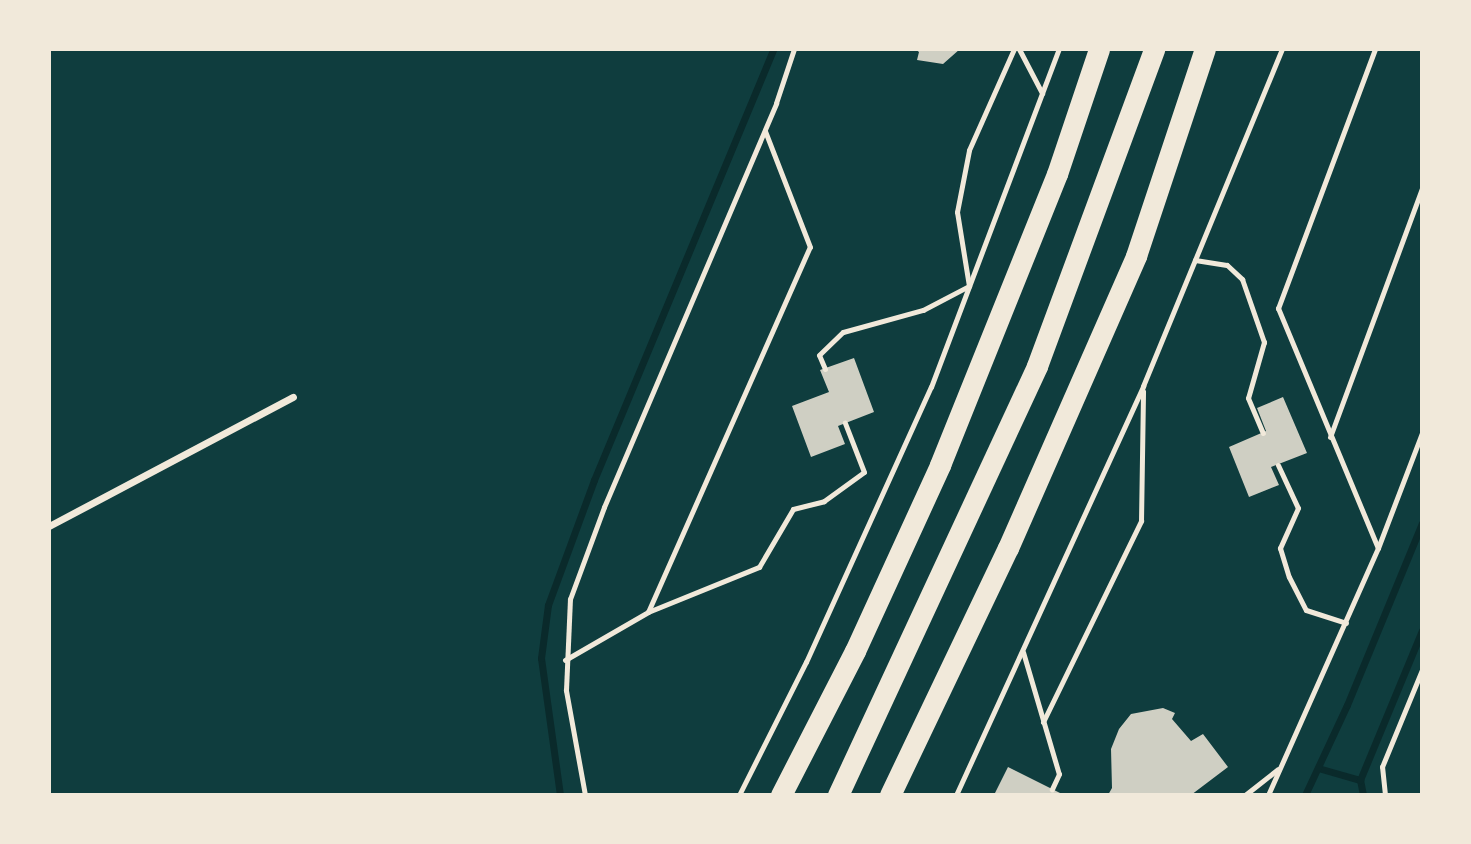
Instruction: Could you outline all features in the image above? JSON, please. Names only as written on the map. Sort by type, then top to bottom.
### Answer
[{"type":"highway","points":[[781,795],[855,651],[940,465],[1057,174],[1100,49]]},
{"type":"highway","points":[[838,795],[1037,366],[1154,49]]},
{"type":"highway","points":[[890,795],[1008,548],[1136,256],[1205,49]]},
{"type":"street","points":[[51,523],[293,397]]},
{"type":"lane","points":[[585,795],[566,690],[565,660],[570,599],[604,507],[765,131],[794,49]]},
{"type":"lane","points":[[969,286],[957,212],[970,150],[1014,49]]},
{"type":"lane","points":[[1019,49],[1042,93]]},
{"type":"lane","points":[[739,795],[806,662],[897,462],[969,286],[1059,49]]},
{"type":"lane","points":[[956,795],[1143,386],[1282,49]]},
{"type":"lane","points":[[1376,49],[1278,308],[1378,548]]},
{"type":"lane","points":[[648,612],[810,247],[765,131]]},
{"type":"lane","points":[[1330,437],[1422,188]]},
{"type":"lane","points":[[1195,260],[1227,265],[1242,279],[1264,342],[1248,398],[1263,433]]},
{"type":"lane","points":[[825,369],[820,355],[843,332],[923,310],[969,286]]},
{"type":"lane","points":[[1043,722],[1142,521],[1143,386]]},
{"type":"lane","points":[[565,660],[648,612],[759,566],[793,509],[824,500],[864,472],[845,423]]},
{"type":"lane","points":[[1268,795],[1378,548],[1422,433]]},
{"type":"lane","points":[[1278,464],[1298,508],[1280,548],[1289,577],[1306,610],[1346,623]]},
{"type":"lane","points":[[1022,650],[1059,774],[1052,789]]},
{"type":"lane","points":[[1245,795],[1282,766]]},
{"type":"path","points":[[1385,795],[1382,767],[1422,670]]},
{"type":"building","points":[[915,49],[960,49],[943,64],[917,60],[919,52]]},
{"type":"building","points":[[854,358],[874,412],[838,426],[845,444],[811,457],[792,406],[829,392],[820,370]]},
{"type":"building","points":[[1283,397],[1307,453],[1271,467],[1279,485],[1249,497],[1229,447],[1266,431],[1257,408]]},
{"type":"building","points":[[1163,708],[1175,713],[1172,719],[1191,741],[1203,734],[1228,767],[1191,795],[1108,795],[1112,788],[1111,749],[1119,729],[1131,714]]},
{"type":"building","points":[[1008,767],[1064,795],[994,795]]},
{"type":"waterway","points":[[560,795],[541,658],[548,605],[594,480],[773,49]]},
{"type":"waterway","points":[[1305,795],[1347,705],[1422,523]]},
{"type":"waterway","points":[[1363,795],[1360,780],[1422,630]]},
{"type":"waterway","points":[[1318,768],[1360,780]]}]
